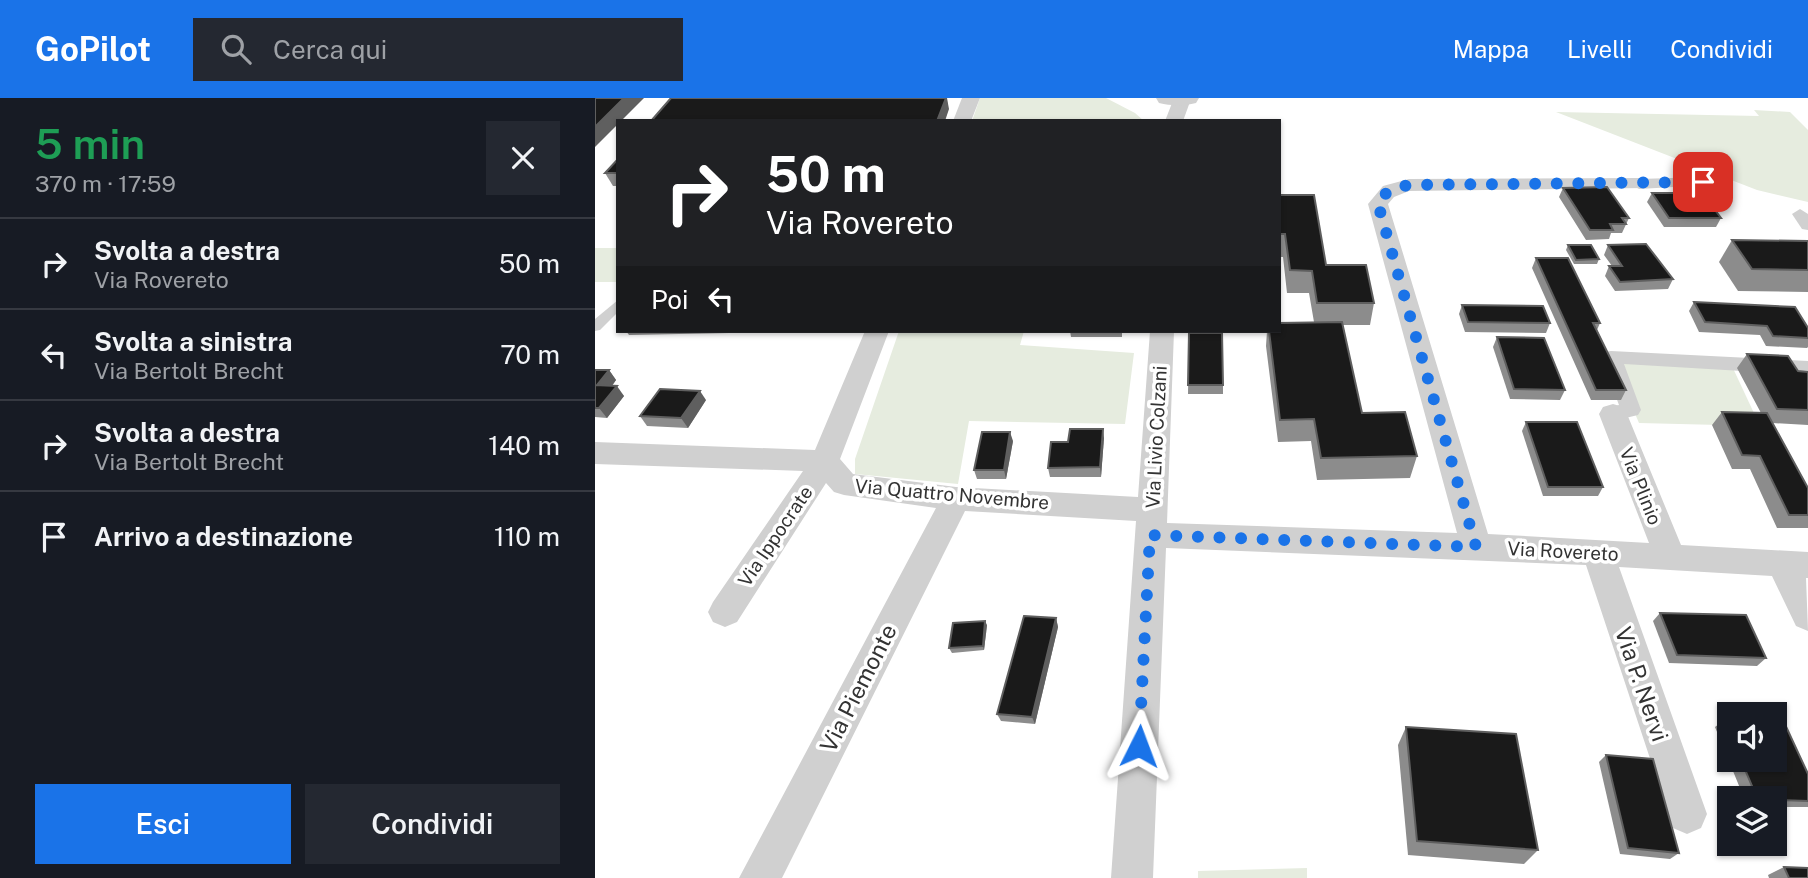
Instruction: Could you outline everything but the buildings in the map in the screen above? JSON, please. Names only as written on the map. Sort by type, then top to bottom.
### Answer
[{"type":"street","points":[[963,119],[971,98]]},
{"type":"street","points":[[1167,98],[1188,98]]},
{"type":"street","points":[[1175,119],[1182,99]]},
{"type":"street","points":[[1476,547],[1378,204],[1382,195],[1393,188],[1409,185],[1703,182]]},
{"type":"street","name":"Via Ippocrate","points":[[725,612],[825,461],[876,333]]},
{"type":"street","name":"Via Livio Colzani","points":[[1132,878],[1161,333]]},
{"type":"street","points":[[1613,414],[1631,410],[1611,357],[1808,368]]},
{"type":"street","name":"Via Plinio","points":[[1613,414],[1669,557]]},
{"type":"street","points":[[595,453],[825,461]]},
{"type":"street","name":"Via Quattro Novembre","points":[[825,461],[844,484],[1151,522]]},
{"type":"street","name":"Via Piemonte","points":[[760,878],[956,499]]},
{"type":"street","name":"Via Rovereto","points":[[1151,522],[1476,547],[1795,564]]},
{"type":"street","name":"Via P. Nervi","points":[[1598,553],[1687,814]]},
{"type":"street","points":[[1795,564],[1808,616]]},
{"type":"lane","points":[[595,327],[616,306]]},
{"type":"shaded area","points":[[980,98],[1106,98],[1142,119],[973,119]]},
{"type":"shaded area","points":[[1754,110],[1790,112],[1808,130],[1808,202],[1757,190],[1556,112],[1759,116]]},
{"type":"shaded area","points":[[595,248],[616,248],[616,282],[595,282]]},
{"type":"shaded area","points":[[898,333],[1023,333],[1020,345],[1134,353],[1125,424],[969,421],[958,484],[855,474],[855,459]]},
{"type":"shaded area","points":[[1611,357],[1731,364],[1760,426],[1639,423]]},
{"type":"shaded area","points":[[1307,868],[1307,878],[1198,878],[1198,871]]},
{"type":"route","points":[[1139,746],[1150,535],[1476,547],[1378,204],[1382,195],[1393,188],[1409,185],[1703,182]]}]
